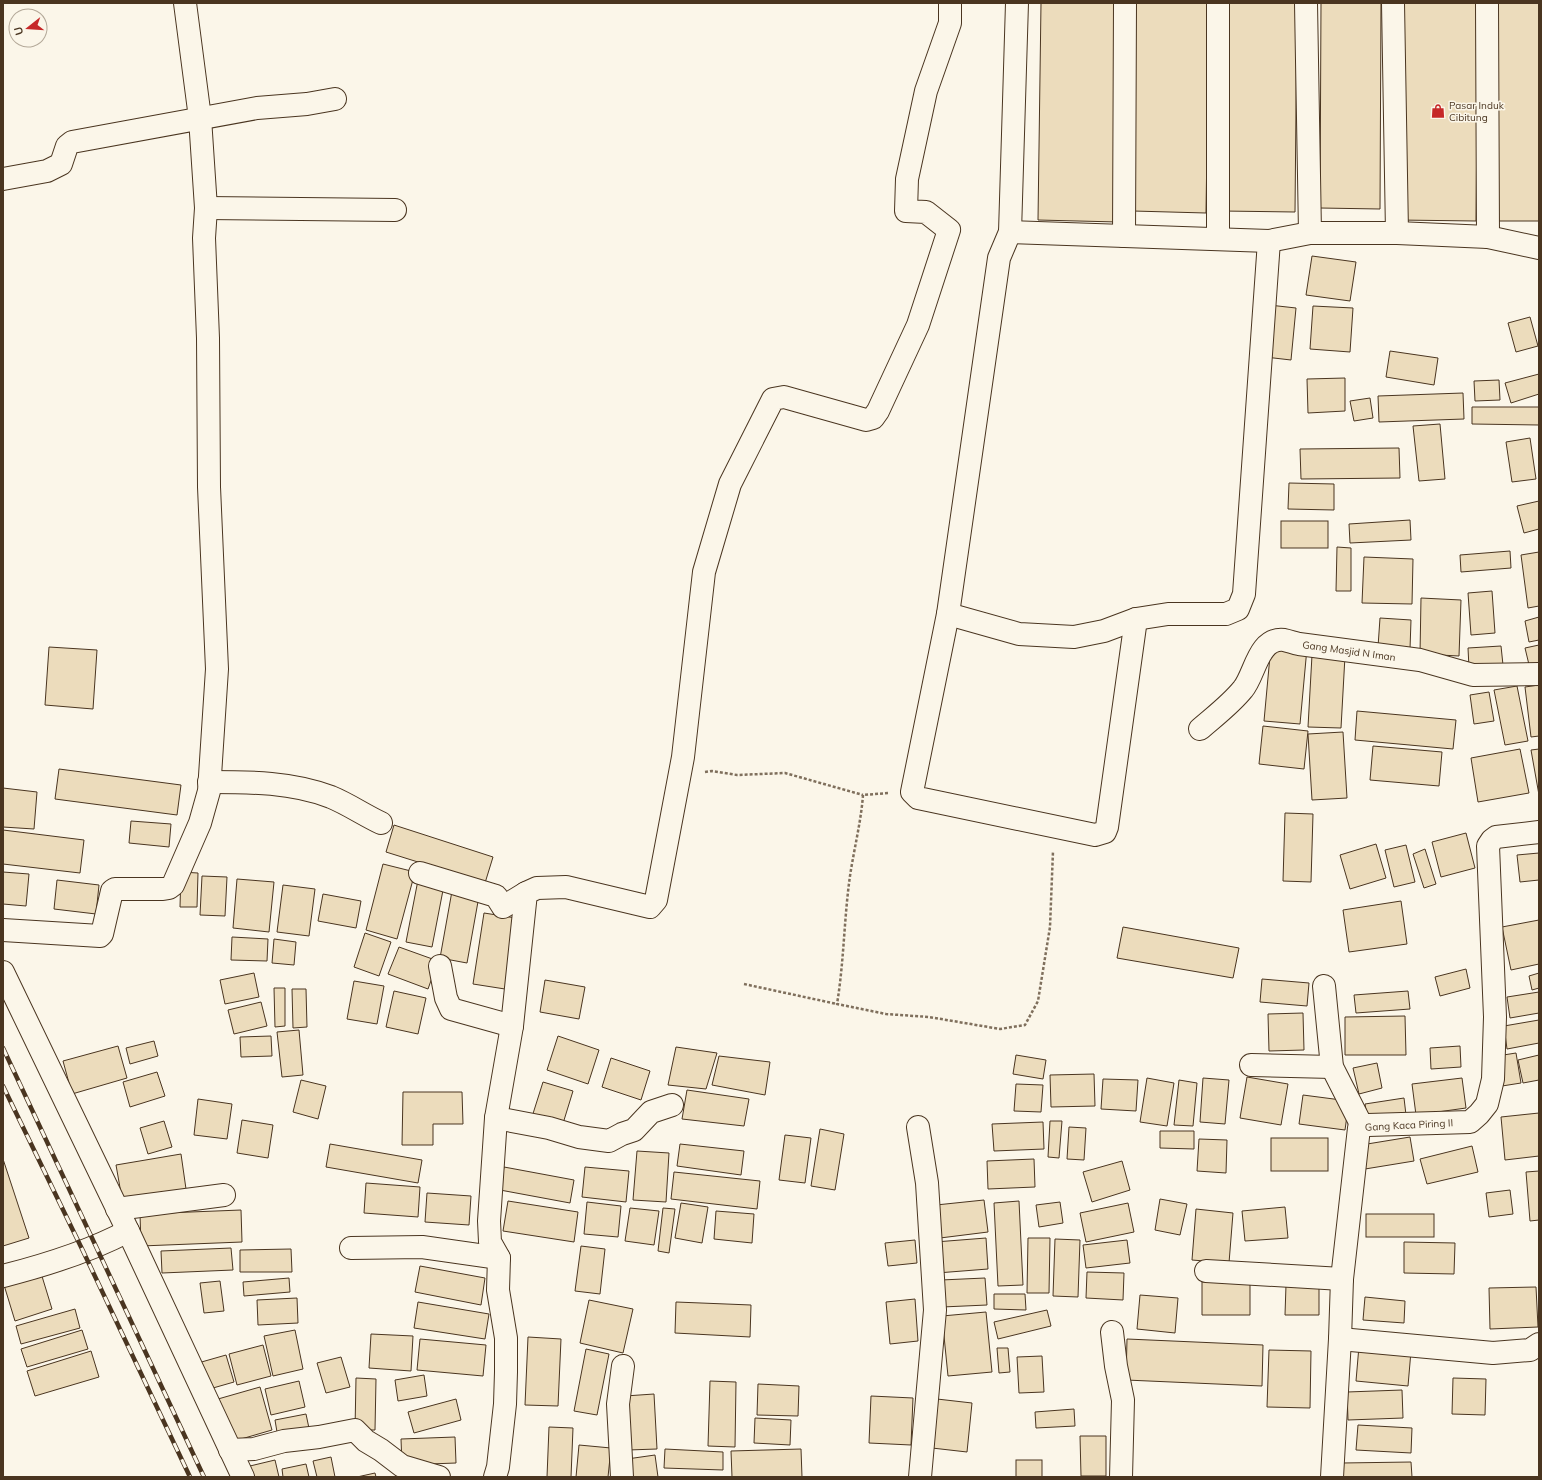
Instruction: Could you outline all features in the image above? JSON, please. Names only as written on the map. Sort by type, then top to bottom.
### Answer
[{"type":"street","points":[[3,930],[100,936],[102,934],[112,891],[115,889],[163,889],[171,886],[200,823],[209,791],[217,669],[209,487],[208,346],[204,238],[206,208],[200,118],[185,3]]},
{"type":"street","points":[[420,873],[496,896],[503,907],[537,888],[566,887],[650,907],[656,900],[683,757],[704,572],[730,484],[775,398],[784,397],[866,420],[873,418],[878,411],[918,325],[949,230],[926,212],[906,211],[907,179],[926,91],[950,23],[950,3]]},
{"type":"street","points":[[1017,3],[1010,232],[999,258],[948,614],[912,792],[918,798],[1095,836],[1105,832],[1107,827],[1136,619]]},
{"type":"street","points":[[1124,236],[1125,3]]},
{"type":"street","points":[[1218,3],[1218,239]]},
{"type":"street","points":[[1306,3],[1310,233]]},
{"type":"street","points":[[1393,3],[1397,233]]},
{"type":"street","points":[[1487,3],[1488,237]]},
{"type":"street","points":[[3,179],[47,171],[61,164],[67,146],[72,142],[257,108],[307,104],[335,99]]},
{"type":"street","points":[[206,208],[395,210]]},
{"type":"street","points":[[1010,232],[1269,241],[1310,233],[1397,233],[1488,237],[1539,248]]},
{"type":"street","points":[[948,614],[1019,634],[1074,638],[1104,631],[1136,619],[1168,614],[1226,614],[1238,609],[1244,594],[1269,241]]},
{"type":"street","name":"Gang Masjid N Iman","points":[[1200,728],[1225,708],[1244,688],[1266,646],[1282,640],[1299,644],[1420,660],[1473,675],[1539,674]]},
{"type":"street","points":[[209,782],[256,782],[295,786],[332,798],[381,823]]},
{"type":"street","name":"Gang Kaca Piring II","points":[[1332,1477],[1342,1279],[1360,1128],[1362,1126],[1470,1122],[1487,1104],[1493,1079],[1495,1017],[1488,846],[1496,837],[1539,832]]},
{"type":"street","points":[[495,1477],[498,1467],[506,1372],[506,1338],[498,1290],[499,1258],[490,1242],[489,1221],[496,1118],[512,1026],[526,893]]},
{"type":"street","points":[[440,966],[446,998],[451,1009],[512,1026]]},
{"type":"street","points":[[3,972],[128,1231],[243,1477]]},
{"type":"street","points":[[1324,986],[1332,1067],[1362,1126]]},
{"type":"street","points":[[1251,1065],[1332,1067]]},
{"type":"street","points":[[496,1118],[549,1128],[579,1137],[609,1141],[634,1130],[651,1112],[672,1105]]},
{"type":"street","points":[[918,1127],[928,1183],[935,1310],[920,1477]]},
{"type":"street","points":[[117,1209],[224,1196]]},
{"type":"street","points":[[3,1276],[67,1257],[97,1246],[128,1231]]},
{"type":"street","points":[[351,1248],[422,1247],[499,1258]]},
{"type":"street","points":[[1206,1270],[1342,1279]]},
{"type":"street","points":[[1112,1332],[1116,1366],[1123,1400],[1121,1477]]},
{"type":"street","points":[[1340,1339],[1493,1353],[1530,1350],[1539,1344]]},
{"type":"street","points":[[622,1477],[618,1404],[623,1366]]},
{"type":"street","points":[[230,1450],[254,1449],[284,1440],[355,1430],[366,1441],[402,1466],[439,1477]]},
{"type":"path","points":[[700,772],[712,771],[737,775],[785,773],[863,795],[912,792]]},
{"type":"path","points":[[837,1004],[850,876],[861,820],[863,795]]},
{"type":"path","points":[[744,984],[886,1014],[929,1017],[1000,1029],[1025,1025],[1038,1001],[1050,926],[1054,827]]},
{"type":"building","points":[[1041,3],[1121,3],[1118,222],[1038,220]]},
{"type":"building","points":[[1135,3],[1209,3],[1206,213],[1133,211]]},
{"type":"building","points":[[1224,3],[1297,3],[1295,212],[1222,211]]},
{"type":"building","points":[[1321,3],[1381,3],[1380,209],[1320,208]]},
{"type":"building","name":"Pasar Induk Cibitung","points":[[1400,3],[1478,3],[1476,221],[1398,220]]},
{"type":"building","name":"Pasar Induk Cibitung","points":[[1492,3],[1539,3],[1539,221],[1492,221]]},
{"type":"building","points":[[1312,256],[1356,262],[1350,301],[1306,295]]},
{"type":"building","points":[[1269,305],[1296,308],[1291,360],[1265,357]]},
{"type":"building","points":[[1313,306],[1353,308],[1350,352],[1310,349]]},
{"type":"building","points":[[1530,317],[1538,346],[1516,352],[1508,323]]},
{"type":"building","points":[[1390,351],[1438,358],[1434,385],[1386,377]]},
{"type":"building","points":[[1539,374],[1539,394],[1511,403],[1505,383]]},
{"type":"building","points":[[1345,378],[1345,411],[1308,413],[1307,379]]},
{"type":"building","points":[[1499,380],[1500,400],[1475,401],[1474,381]]},
{"type":"building","points":[[1463,393],[1464,419],[1379,422],[1378,396]]},
{"type":"building","points":[[1370,398],[1373,418],[1354,421],[1350,401]]},
{"type":"building","points":[[1472,407],[1539,407],[1539,425],[1472,424]]},
{"type":"building","points":[[1440,424],[1445,479],[1419,481],[1413,426]]},
{"type":"building","points":[[1530,438],[1536,479],[1512,482],[1506,442]]},
{"type":"building","points":[[1399,448],[1400,478],[1301,479],[1300,449]]},
{"type":"building","points":[[1289,483],[1334,484],[1334,510],[1288,509]]},
{"type":"building","points":[[1539,501],[1539,529],[1524,533],[1517,506]]},
{"type":"building","points":[[1410,520],[1411,540],[1350,543],[1349,524]]},
{"type":"building","points":[[1281,521],[1328,521],[1328,548],[1281,548]]},
{"type":"building","points":[[1337,547],[1351,548],[1351,591],[1336,591]]},
{"type":"building","points":[[1510,551],[1511,568],[1461,572],[1460,555]]},
{"type":"building","points":[[1539,552],[1539,606],[1528,608],[1521,555]]},
{"type":"building","points":[[1364,557],[1413,559],[1412,604],[1362,603]]},
{"type":"building","points":[[1492,591],[1495,633],[1471,635],[1468,593]]},
{"type":"building","points":[[1421,598],[1461,600],[1459,656],[1420,654]]},
{"type":"building","points":[[1539,617],[1539,640],[1529,642],[1525,621]]},
{"type":"building","points":[[1380,618],[1411,620],[1410,649],[1378,647]]},
{"type":"building","points":[[1271,645],[1307,648],[1300,724],[1264,721]]},
{"type":"building","points":[[1539,645],[1539,671],[1531,673],[1525,648]]},
{"type":"building","points":[[1501,646],[1503,665],[1469,668],[1468,648]]},
{"type":"building","points":[[49,647],[97,650],[93,709],[45,705]]},
{"type":"building","points":[[1312,655],[1345,656],[1341,728],[1308,727]]},
{"type":"building","points":[[1539,685],[1539,736],[1531,737],[1525,687]]},
{"type":"building","points":[[1517,686],[1528,741],[1505,745],[1494,690]]},
{"type":"building","points":[[1489,692],[1494,721],[1474,724],[1470,695]]},
{"type":"building","points":[[1357,711],[1456,720],[1453,749],[1355,740]]},
{"type":"building","points":[[1263,726],[1308,731],[1304,769],[1259,764]]},
{"type":"building","points":[[1343,732],[1347,798],[1312,800],[1308,734]]},
{"type":"building","points":[[1373,746],[1442,752],[1439,786],[1370,780]]},
{"type":"building","points":[[1520,749],[1529,793],[1478,802],[1471,758]]},
{"type":"building","points":[[1539,749],[1539,795],[1531,750]]},
{"type":"building","points":[[59,769],[181,785],[177,815],[55,799]]},
{"type":"building","points":[[3,788],[37,792],[34,829],[3,827]]},
{"type":"building","points":[[1285,813],[1313,814],[1311,882],[1283,881]]},
{"type":"building","points":[[131,821],[171,824],[169,847],[129,843]]},
{"type":"building","points":[[394,825],[493,857],[485,883],[386,852]]},
{"type":"building","points":[[3,830],[84,840],[80,873],[3,864]]},
{"type":"building","points":[[1466,833],[1475,868],[1441,877],[1432,842]]},
{"type":"building","points":[[1376,844],[1386,878],[1350,889],[1340,855]]},
{"type":"building","points":[[1406,845],[1415,882],[1394,887],[1385,850]]},
{"type":"building","points":[[1425,849],[1436,884],[1424,888],[1413,854]]},
{"type":"building","points":[[1539,853],[1539,880],[1520,882],[1517,855]]},
{"type":"building","points":[[383,864],[415,872],[397,939],[366,930]]},
{"type":"building","points":[[3,872],[29,874],[26,906],[3,904]]},
{"type":"building","points":[[181,872],[198,873],[197,907],[180,907]]},
{"type":"building","points":[[202,876],[227,877],[225,916],[200,915]]},
{"type":"building","points":[[237,879],[274,882],[269,932],[233,928]]},
{"type":"building","points":[[57,880],[99,885],[96,914],[54,909]]},
{"type":"building","points":[[418,880],[444,885],[432,947],[406,942]]},
{"type":"building","points":[[283,885],[315,889],[309,936],[277,932]]},
{"type":"building","points":[[452,891],[479,896],[467,963],[440,958]]},
{"type":"building","points":[[323,894],[361,901],[356,928],[318,921]]},
{"type":"building","points":[[1401,901],[1407,944],[1349,952],[1343,910]]},
{"type":"building","points":[[484,913],[516,918],[505,989],[473,984]]},
{"type":"building","points":[[1539,920],[1539,964],[1511,970],[1502,927]]},
{"type":"building","points":[[1123,927],[1239,948],[1233,978],[1117,958]]},
{"type":"building","points":[[365,933],[391,942],[379,976],[354,967]]},
{"type":"building","points":[[232,937],[268,939],[267,961],[231,960]]},
{"type":"building","points":[[274,939],[296,942],[294,965],[272,963]]},
{"type":"building","points":[[399,947],[438,961],[428,989],[388,974]]},
{"type":"building","points":[[1466,969],[1470,988],[1440,996],[1435,977]]},
{"type":"building","points":[[254,973],[259,997],[225,1004],[220,980]]},
{"type":"building","points":[[1539,973],[1539,988],[1532,990],[1529,976]]},
{"type":"building","points":[[1262,979],[1309,983],[1307,1006],[1260,1002]]},
{"type":"building","points":[[545,980],[585,987],[579,1019],[540,1012]]},
{"type":"building","points":[[354,981],[384,986],[377,1024],[347,1019]]},
{"type":"building","points":[[274,988],[285,988],[285,1026],[275,1027]]},
{"type":"building","points":[[292,989],[306,989],[307,1027],[293,1028]]},
{"type":"building","points":[[394,991],[426,998],[418,1034],[386,1027]]},
{"type":"building","points":[[1408,991],[1410,1009],[1356,1013],[1354,995]]},
{"type":"building","points":[[1539,992],[1539,1013],[1510,1018],[1507,997]]},
{"type":"building","points":[[261,1002],[267,1026],[234,1034],[228,1010]]},
{"type":"building","points":[[1303,1013],[1304,1050],[1269,1051],[1268,1014]]},
{"type":"building","points":[[1405,1016],[1406,1055],[1345,1055],[1345,1017]]},
{"type":"building","points":[[1539,1020],[1539,1043],[1507,1049],[1504,1026]]},
{"type":"building","points":[[299,1030],[303,1075],[282,1077],[277,1032]]},
{"type":"building","points":[[271,1036],[272,1056],[241,1057],[240,1037]]},
{"type":"building","points":[[558,1036],[599,1050],[588,1084],[547,1070]]},
{"type":"building","points":[[154,1041],[158,1056],[130,1064],[126,1048]]},
{"type":"building","points":[[118,1046],[127,1078],[72,1094],[63,1061]]},
{"type":"building","points":[[1460,1046],[1461,1067],[1431,1069],[1430,1048]]},
{"type":"building","points":[[676,1047],[717,1053],[706,1089],[668,1085]]},
{"type":"building","points":[[1516,1053],[1521,1083],[1502,1086],[1497,1056]]},
{"type":"building","points":[[1016,1055],[1046,1060],[1043,1079],[1013,1074]]},
{"type":"building","points":[[1539,1055],[1539,1080],[1523,1083],[1518,1060]]},
{"type":"building","points":[[719,1056],[770,1062],[765,1095],[712,1085]]},
{"type":"building","points":[[611,1058],[650,1071],[641,1100],[602,1087]]},
{"type":"building","points":[[1377,1063],[1382,1088],[1359,1094],[1353,1068]]},
{"type":"building","points":[[157,1072],[165,1096],[130,1107],[123,1082]]},
{"type":"building","points":[[1094,1074],[1095,1106],[1051,1107],[1050,1075]]},
{"type":"building","points":[[1247,1077],[1288,1084],[1281,1125],[1240,1118]]},
{"type":"building","points":[[1147,1078],[1174,1083],[1167,1126],[1140,1122]]},
{"type":"building","points":[[1203,1078],[1229,1080],[1225,1124],[1200,1122]]},
{"type":"building","points":[[1462,1078],[1466,1108],[1416,1115],[1412,1084]]},
{"type":"building","points":[[1103,1079],[1138,1080],[1136,1111],[1101,1109]]},
{"type":"building","points":[[301,1080],[326,1086],[318,1119],[293,1112]]},
{"type":"building","points":[[1179,1080],[1197,1083],[1193,1126],[1174,1125]]},
{"type":"building","points":[[543,1082],[573,1091],[561,1130],[531,1120]]},
{"type":"building","points":[[1016,1084],[1043,1085],[1041,1112],[1014,1111]]},
{"type":"building","points":[[687,1090],[749,1099],[744,1126],[682,1119]]},
{"type":"building","points":[[403,1092],[462,1092],[463,1124],[433,1124],[433,1145],[402,1145]]},
{"type":"building","points":[[1303,1095],[1349,1101],[1345,1130],[1299,1124]]},
{"type":"building","points":[[1404,1098],[1406,1115],[1368,1121],[1365,1104]]},
{"type":"building","points":[[198,1099],[232,1104],[227,1139],[194,1135]]},
{"type":"building","points":[[1539,1113],[1539,1156],[1505,1160],[1501,1117]]},
{"type":"building","points":[[242,1120],[273,1125],[268,1158],[237,1153]]},
{"type":"building","points":[[164,1121],[172,1147],[148,1154],[140,1128]]},
{"type":"building","points":[[1050,1121],[1062,1121],[1059,1158],[1048,1157]]},
{"type":"building","points":[[1043,1122],[1044,1149],[994,1151],[992,1124]]},
{"type":"building","points":[[1069,1127],[1086,1128],[1084,1160],[1067,1159]]},
{"type":"building","points":[[820,1129],[844,1134],[835,1190],[811,1186]]},
{"type":"building","points":[[1160,1131],[1194,1131],[1194,1149],[1160,1148]]},
{"type":"building","points":[[785,1135],[811,1138],[805,1183],[779,1180]]},
{"type":"building","points":[[1410,1137],[1414,1161],[1365,1169],[1361,1145]]},
{"type":"building","points":[[1271,1138],[1328,1138],[1328,1171],[1271,1171]]},
{"type":"building","points":[[1199,1139],[1227,1140],[1226,1173],[1197,1171]]},
{"type":"building","points":[[330,1144],[422,1160],[418,1183],[326,1167]]},
{"type":"building","points":[[680,1144],[744,1151],[741,1175],[677,1166]]},
{"type":"building","points":[[1472,1146],[1478,1172],[1427,1184],[1420,1159]]},
{"type":"building","points":[[637,1151],[669,1153],[666,1202],[633,1200]]},
{"type":"building","points":[[181,1154],[186,1189],[122,1199],[116,1165]]},
{"type":"building","points":[[3,1159],[29,1238],[3,1246]]},
{"type":"building","points":[[1034,1159],[1035,1187],[988,1189],[987,1161]]},
{"type":"building","points":[[1122,1161],[1130,1190],[1092,1202],[1083,1172]]},
{"type":"building","points":[[504,1167],[574,1180],[570,1203],[500,1190]]},
{"type":"building","points":[[585,1167],[629,1171],[626,1202],[582,1197]]},
{"type":"building","points":[[1539,1171],[1539,1220],[1530,1221],[1526,1172]]},
{"type":"building","points":[[674,1172],[760,1181],[757,1209],[671,1199]]},
{"type":"building","points":[[366,1183],[420,1187],[418,1217],[364,1213]]},
{"type":"building","points":[[1510,1190],[1513,1214],[1489,1217],[1486,1193]]},
{"type":"building","points":[[427,1193],[471,1196],[469,1225],[425,1222]]},
{"type":"building","points":[[1160,1199],[1187,1204],[1180,1235],[1155,1230]]},
{"type":"building","points":[[984,1200],[988,1232],[940,1238],[936,1205]]},
{"type":"building","points":[[508,1201],[578,1212],[574,1242],[503,1231]]},
{"type":"building","points":[[1019,1201],[1023,1285],[998,1286],[994,1203]]},
{"type":"building","points":[[587,1202],[621,1206],[618,1237],[584,1234]]},
{"type":"building","points":[[1060,1202],[1063,1223],[1039,1227],[1036,1205]]},
{"type":"building","points":[[681,1203],[708,1207],[702,1243],[675,1238]]},
{"type":"building","points":[[1128,1203],[1134,1232],[1086,1242],[1080,1213]]},
{"type":"building","points":[[1285,1207],[1288,1238],[1245,1241],[1242,1211]]},
{"type":"building","points":[[630,1208],[659,1211],[654,1245],[625,1241]]},
{"type":"building","points":[[663,1208],[675,1209],[669,1253],[658,1251]]},
{"type":"building","points":[[1196,1209],[1233,1213],[1229,1263],[1192,1260]]},
{"type":"building","points":[[241,1210],[242,1242],[141,1246],[140,1214]]},
{"type":"building","points":[[716,1211],[754,1214],[752,1243],[714,1239]]},
{"type":"building","points":[[1366,1214],[1434,1214],[1434,1237],[1366,1237]]},
{"type":"building","points":[[986,1238],[988,1269],[937,1273],[935,1242]]},
{"type":"building","points":[[1028,1238],[1050,1238],[1049,1293],[1027,1293]]},
{"type":"building","points":[[1055,1239],[1080,1240],[1078,1297],[1053,1296]]},
{"type":"building","points":[[915,1240],[917,1263],[888,1266],[885,1243]]},
{"type":"building","points":[[1127,1240],[1130,1263],[1086,1268],[1083,1245]]},
{"type":"building","points":[[1404,1242],[1455,1243],[1454,1274],[1404,1273]]},
{"type":"building","points":[[581,1246],[605,1249],[600,1294],[575,1291]]},
{"type":"building","points":[[231,1248],[233,1270],[162,1273],[161,1251]]},
{"type":"building","points":[[291,1249],[292,1272],[240,1272],[240,1250]]},
{"type":"building","points":[[420,1266],[485,1278],[481,1305],[415,1292]]},
{"type":"building","points":[[1087,1272],[1124,1273],[1123,1300],[1086,1298]]},
{"type":"building","points":[[41,1273],[52,1309],[15,1321],[4,1285]]},
{"type":"building","points":[[289,1278],[290,1292],[244,1296],[243,1282]]},
{"type":"building","points":[[985,1278],[987,1305],[942,1307],[941,1280]]},
{"type":"building","points":[[1202,1280],[1250,1281],[1250,1315],[1202,1315]]},
{"type":"building","points":[[220,1281],[224,1311],[204,1313],[200,1283]]},
{"type":"building","points":[[1286,1285],[1319,1286],[1319,1315],[1285,1315]]},
{"type":"building","points":[[1536,1287],[1538,1327],[1490,1329],[1489,1288]]},
{"type":"building","points":[[994,1294],[1025,1294],[1026,1310],[994,1309]]},
{"type":"building","points":[[1140,1295],[1178,1298],[1175,1333],[1137,1329]]},
{"type":"building","points":[[1365,1297],[1405,1301],[1404,1323],[1363,1320]]},
{"type":"building","points":[[297,1298],[298,1323],[258,1325],[257,1300]]},
{"type":"building","points":[[915,1299],[918,1341],[890,1344],[886,1302]]},
{"type":"building","points":[[589,1300],[633,1309],[623,1353],[580,1343]]},
{"type":"building","points":[[418,1302],[489,1314],[485,1339],[414,1328]]},
{"type":"building","points":[[676,1302],[751,1305],[750,1337],[675,1333]]},
{"type":"building","points":[[75,1309],[80,1328],[21,1344],[16,1326]]},
{"type":"building","points":[[1047,1310],[1051,1326],[998,1339],[994,1322]]},
{"type":"building","points":[[986,1312],[992,1372],[948,1376],[942,1316]]},
{"type":"building","points":[[82,1330],[88,1349],[27,1367],[21,1349]]},
{"type":"building","points":[[295,1330],[303,1369],[273,1376],[264,1336]]},
{"type":"building","points":[[371,1334],[413,1336],[411,1371],[369,1368]]},
{"type":"building","points":[[528,1337],[561,1339],[558,1406],[525,1405]]},
{"type":"building","points":[[420,1339],[486,1345],[483,1376],[417,1370]]},
{"type":"building","points":[[1127,1339],[1263,1345],[1262,1386],[1126,1380]]},
{"type":"building","points":[[263,1345],[271,1376],[237,1385],[229,1354]]},
{"type":"building","points":[[1359,1346],[1411,1351],[1408,1386],[1356,1381]]},
{"type":"building","points":[[997,1348],[1008,1348],[1010,1372],[999,1373]]},
{"type":"building","points":[[586,1349],[609,1354],[597,1415],[574,1411]]},
{"type":"building","points":[[1269,1350],[1311,1351],[1310,1408],[1267,1407]]},
{"type":"building","points":[[91,1351],[99,1377],[35,1396],[27,1371]]},
{"type":"building","points":[[226,1355],[234,1382],[206,1390],[198,1363]]},
{"type":"building","points":[[1042,1356],[1044,1392],[1019,1393],[1017,1357]]},
{"type":"building","points":[[341,1357],[350,1387],[326,1393],[317,1363]]},
{"type":"building","points":[[424,1375],[427,1396],[398,1401],[395,1380]]},
{"type":"building","points":[[356,1378],[376,1379],[375,1430],[355,1430]]},
{"type":"building","points":[[1453,1378],[1486,1379],[1485,1415],[1452,1414]]},
{"type":"building","points":[[299,1381],[305,1407],[271,1415],[265,1389]]},
{"type":"building","points":[[710,1381],[736,1382],[735,1447],[708,1446]]},
{"type":"building","points":[[758,1384],[799,1386],[798,1416],[757,1415]]},
{"type":"building","points":[[260,1387],[272,1430],[231,1442],[218,1399]]},
{"type":"building","points":[[1402,1390],[1403,1418],[1348,1420],[1347,1392]]},
{"type":"building","points":[[654,1394],[657,1449],[628,1450],[625,1396]]},
{"type":"building","points":[[871,1396],[913,1398],[911,1445],[869,1443]]},
{"type":"building","points":[[456,1399],[461,1420],[414,1433],[408,1412]]},
{"type":"building","points":[[937,1399],[972,1403],[967,1452],[932,1448]]},
{"type":"building","points":[[1074,1409],[1075,1426],[1036,1428],[1035,1412]]},
{"type":"building","points":[[306,1414],[310,1433],[278,1438],[275,1420]]},
{"type":"building","points":[[755,1418],[791,1420],[790,1445],[754,1443]]},
{"type":"building","points":[[1358,1425],[1412,1428],[1411,1453],[1356,1450]]},
{"type":"building","points":[[549,1427],[573,1428],[571,1477],[547,1477]]},
{"type":"building","points":[[1080,1436],[1106,1436],[1106,1476],[1081,1476]]},
{"type":"building","points":[[455,1437],[456,1463],[402,1465],[401,1439]]},
{"type":"building","points":[[579,1445],[611,1448],[608,1477],[576,1477]]},
{"type":"building","points":[[665,1449],[723,1452],[723,1470],[664,1468]]},
{"type":"building","points":[[801,1449],[802,1477],[732,1477],[731,1451]]},
{"type":"building","points":[[655,1455],[658,1477],[630,1477],[627,1459]]},
{"type":"building","points":[[331,1457],[335,1477],[317,1477],[313,1461]]},
{"type":"building","points":[[275,1460],[279,1477],[252,1477],[250,1466]]},
{"type":"building","points":[[1016,1460],[1042,1460],[1042,1477],[1016,1477]]},
{"type":"building","points":[[1411,1462],[1412,1477],[1343,1477],[1342,1463]]},
{"type":"building","points":[[306,1464],[309,1477],[283,1477],[282,1469]]},
{"type":"building","points":[[375,1473],[376,1477],[357,1477]]},
{"type":"railway","points":[[3,1048],[204,1477]]},
{"type":"railway","points":[[3,1086],[190,1477]]},
{"type":"place","name":"Pasar Induk Cibitung","points":[[1438,111]]}]
